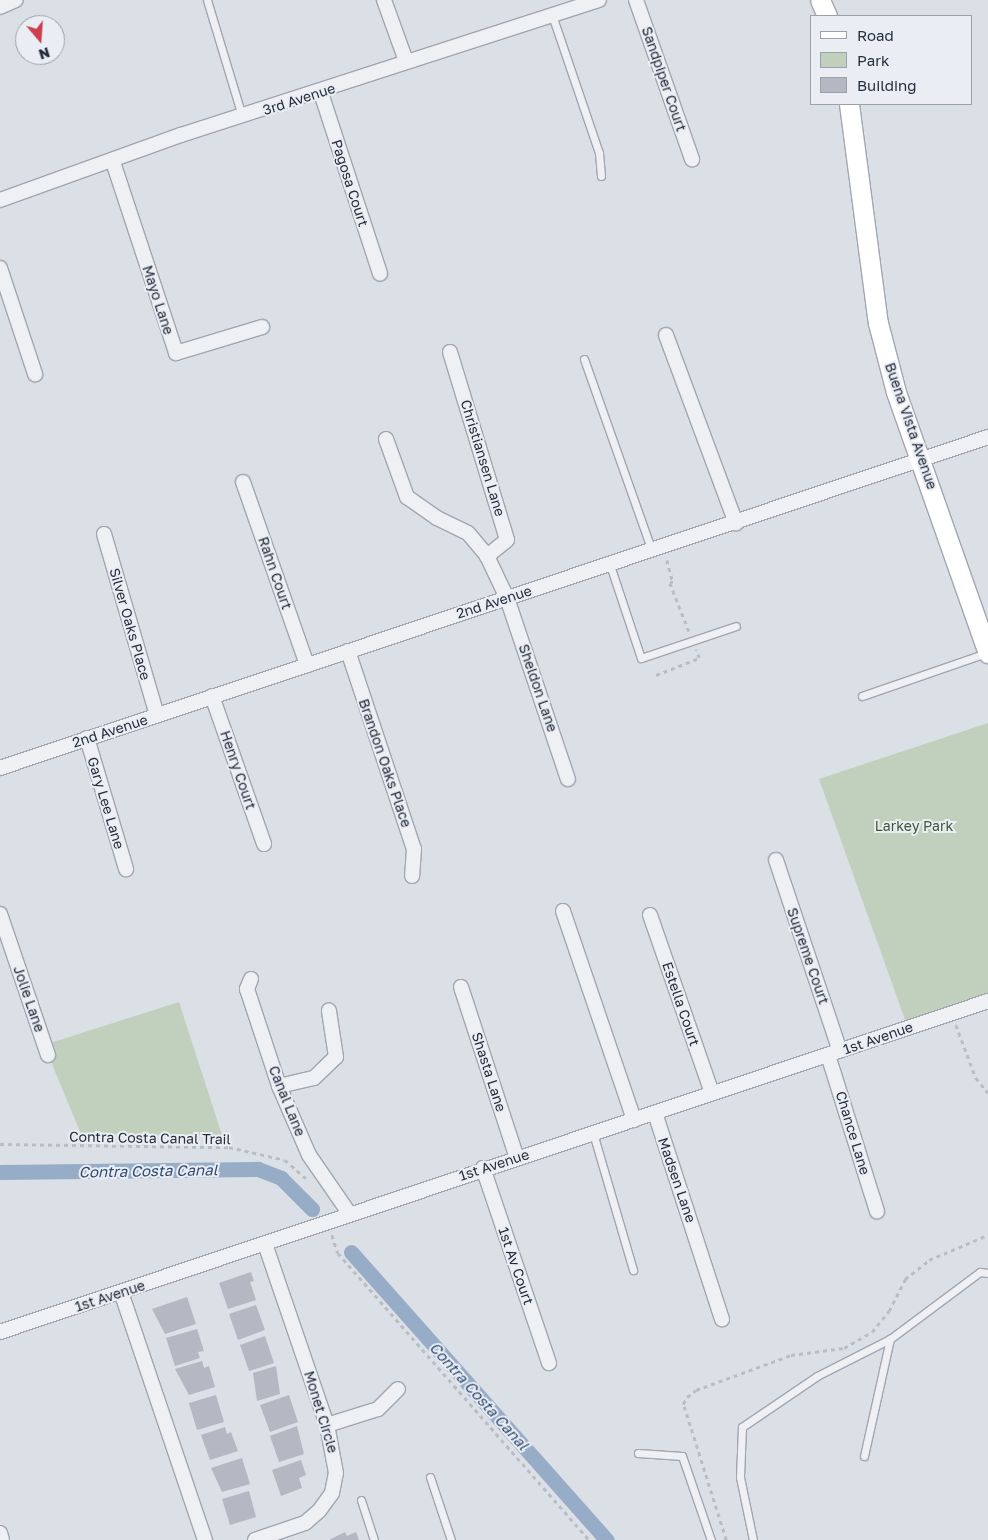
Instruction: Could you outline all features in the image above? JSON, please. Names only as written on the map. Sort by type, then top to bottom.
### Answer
[{"type":"street","points":[[0,7],[16,0]]},
{"type":"street","points":[[384,0],[406,62]]},
{"type":"street","name":"3rd Avenue","points":[[1,196],[112,162],[181,135],[321,93],[406,62],[552,14],[570,4],[599,0]]},
{"type":"street","name":"Sandpiper Court","points":[[636,0],[692,159]]},
{"type":"street","points":[[820,0],[827,15]]},
{"type":"street","name":"Pagosa Court","points":[[321,93],[380,274]]},
{"type":"street","name":"Buena Vista Avenue","points":[[849,105],[878,323],[896,392],[922,460],[988,653]]},
{"type":"street","name":"Mayo Lane","points":[[112,162],[176,353],[262,327]]},
{"type":"street","points":[[0,268],[35,374]]},
{"type":"street","points":[[666,334],[736,523]]},
{"type":"street","name":"Christiansen Lane","points":[[450,352],[507,540],[487,556]]},
{"type":"street","name":"2nd Avenue","points":[[0,768],[507,598],[652,552],[988,437]]},
{"type":"street","name":"Sheldon Lane","points":[[386,439],[407,497],[437,518],[468,533],[487,556],[507,598],[568,779]]},
{"type":"street","name":"Rahn Court","points":[[243,482],[307,665]]},
{"type":"street","name":"Silver Oaks Place","points":[[104,534],[157,715]]},
{"type":"street","name":"Brandon Oaks Place","points":[[348,651],[414,849],[412,876]]},
{"type":"street","name":"Henry Court","points":[[212,696],[264,844]]},
{"type":"street","name":"Gary Lee Lane","points":[[87,738],[126,869]]},
{"type":"street","name":"Supreme Court","points":[[776,860],[834,1053]]},
{"type":"street","points":[[563,911],[634,1120]]},
{"type":"street","name":"Jolie Lane","points":[[0,914],[48,1056]]},
{"type":"street","name":"Estella Court","points":[[650,916],[712,1093]]},
{"type":"street","name":"Canal Lane","points":[[251,979],[247,990],[279,1086],[309,1155],[349,1213]]},
{"type":"street","name":"Shasta Lane","points":[[461,987],[517,1158]]},
{"type":"street","name":"1st Avenue","points":[[0,1332],[265,1244],[349,1213],[483,1168],[634,1120],[988,1001]]},
{"type":"street","points":[[279,1086],[314,1078],[336,1057],[329,1011]]},
{"type":"street","name":"Chance Lane","points":[[834,1053],[877,1212]]},
{"type":"street","name":"Madsen Lane","points":[[655,1113],[700,1246],[722,1319]]},
{"type":"street","name":"1st Av Court","points":[[483,1168],[549,1363]]},
{"type":"street","name":"Monet Circle","points":[[255,1540],[305,1523],[332,1493],[336,1472],[328,1425],[265,1244]]},
{"type":"street","points":[[121,1292],[205,1540]]},
{"type":"street","points":[[328,1425],[378,1409],[398,1390]]},
{"type":"street","points":[[0,1533],[2,1540]]},
{"type":"lane","points":[[208,0],[242,116]]},
{"type":"lane","points":[[552,14],[599,153],[601,176]]},
{"type":"lane","points":[[584,359],[652,552]]},
{"type":"lane","points":[[610,565],[641,658],[736,626]]},
{"type":"lane","points":[[862,696],[988,653]]},
{"type":"lane","points":[[593,1133],[633,1270]]},
{"type":"lane","points":[[753,1540],[740,1477],[742,1427],[817,1376],[890,1339],[980,1272],[988,1273]]},
{"type":"lane","points":[[864,1456],[890,1339]]},
{"type":"lane","points":[[638,1453],[682,1456],[710,1540]]},
{"type":"lane","points":[[430,1477],[451,1540]]},
{"type":"lane","points":[[361,1500],[374,1540]]},
{"type":"path","points":[[656,675],[699,658],[672,590],[666,560]]},
{"type":"path","points":[[951,1013],[976,1078],[988,1093]]},
{"type":"path","name":"Contra Costa Canal Trail","points":[[0,1144],[230,1148],[285,1160],[311,1182]]},
{"type":"path","points":[[330,1221],[338,1253],[589,1540]]},
{"type":"path","points":[[726,1540],[683,1404],[687,1397],[696,1390],[791,1355],[844,1348],[872,1332],[889,1311],[906,1279],[929,1260],[988,1235]]},
{"type":"green space","name":"Larkey Park","points":[[988,723],[988,1001],[908,1028],[819,779]]},
{"type":"green space","points":[[179,1002],[222,1135],[81,1134],[44,1045]]},
{"type":"building","points":[[251,1272],[254,1281],[250,1282],[256,1300],[228,1309],[219,1283]]},
{"type":"building","points":[[187,1297],[196,1324],[165,1334],[152,1309]]},
{"type":"building","points":[[256,1305],[265,1330],[238,1340],[229,1314]]},
{"type":"building","points":[[197,1329],[204,1351],[198,1352],[200,1358],[175,1366],[166,1338]]},
{"type":"building","points":[[265,1336],[274,1363],[249,1371],[240,1345]]},
{"type":"building","points":[[202,1361],[204,1368],[209,1366],[215,1387],[189,1395],[175,1369]]},
{"type":"building","points":[[276,1366],[280,1394],[257,1401],[253,1373]]},
{"type":"building","points":[[216,1395],[224,1422],[197,1430],[189,1403]]},
{"type":"building","points":[[289,1395],[298,1422],[270,1432],[260,1405]]},
{"type":"building","points":[[297,1426],[304,1454],[279,1462],[270,1436]]},
{"type":"building","points":[[225,1427],[227,1434],[231,1432],[238,1451],[210,1460],[201,1435]]},
{"type":"building","points":[[242,1458],[250,1484],[222,1492],[211,1468]]},
{"type":"building","points":[[301,1460],[306,1475],[299,1478],[302,1488],[281,1496],[272,1470]]},
{"type":"building","points":[[249,1491],[256,1517],[230,1525],[222,1499]]},
{"type":"building","points":[[345,1532],[347,1536],[356,1532],[359,1540],[329,1540]]},
{"type":"waterway","name":"Contra Costa Canal","points":[[0,1172],[258,1169],[281,1178],[312,1209]]},
{"type":"waterway","name":"Contra Costa Canal","points":[[351,1252],[607,1540]]}]
